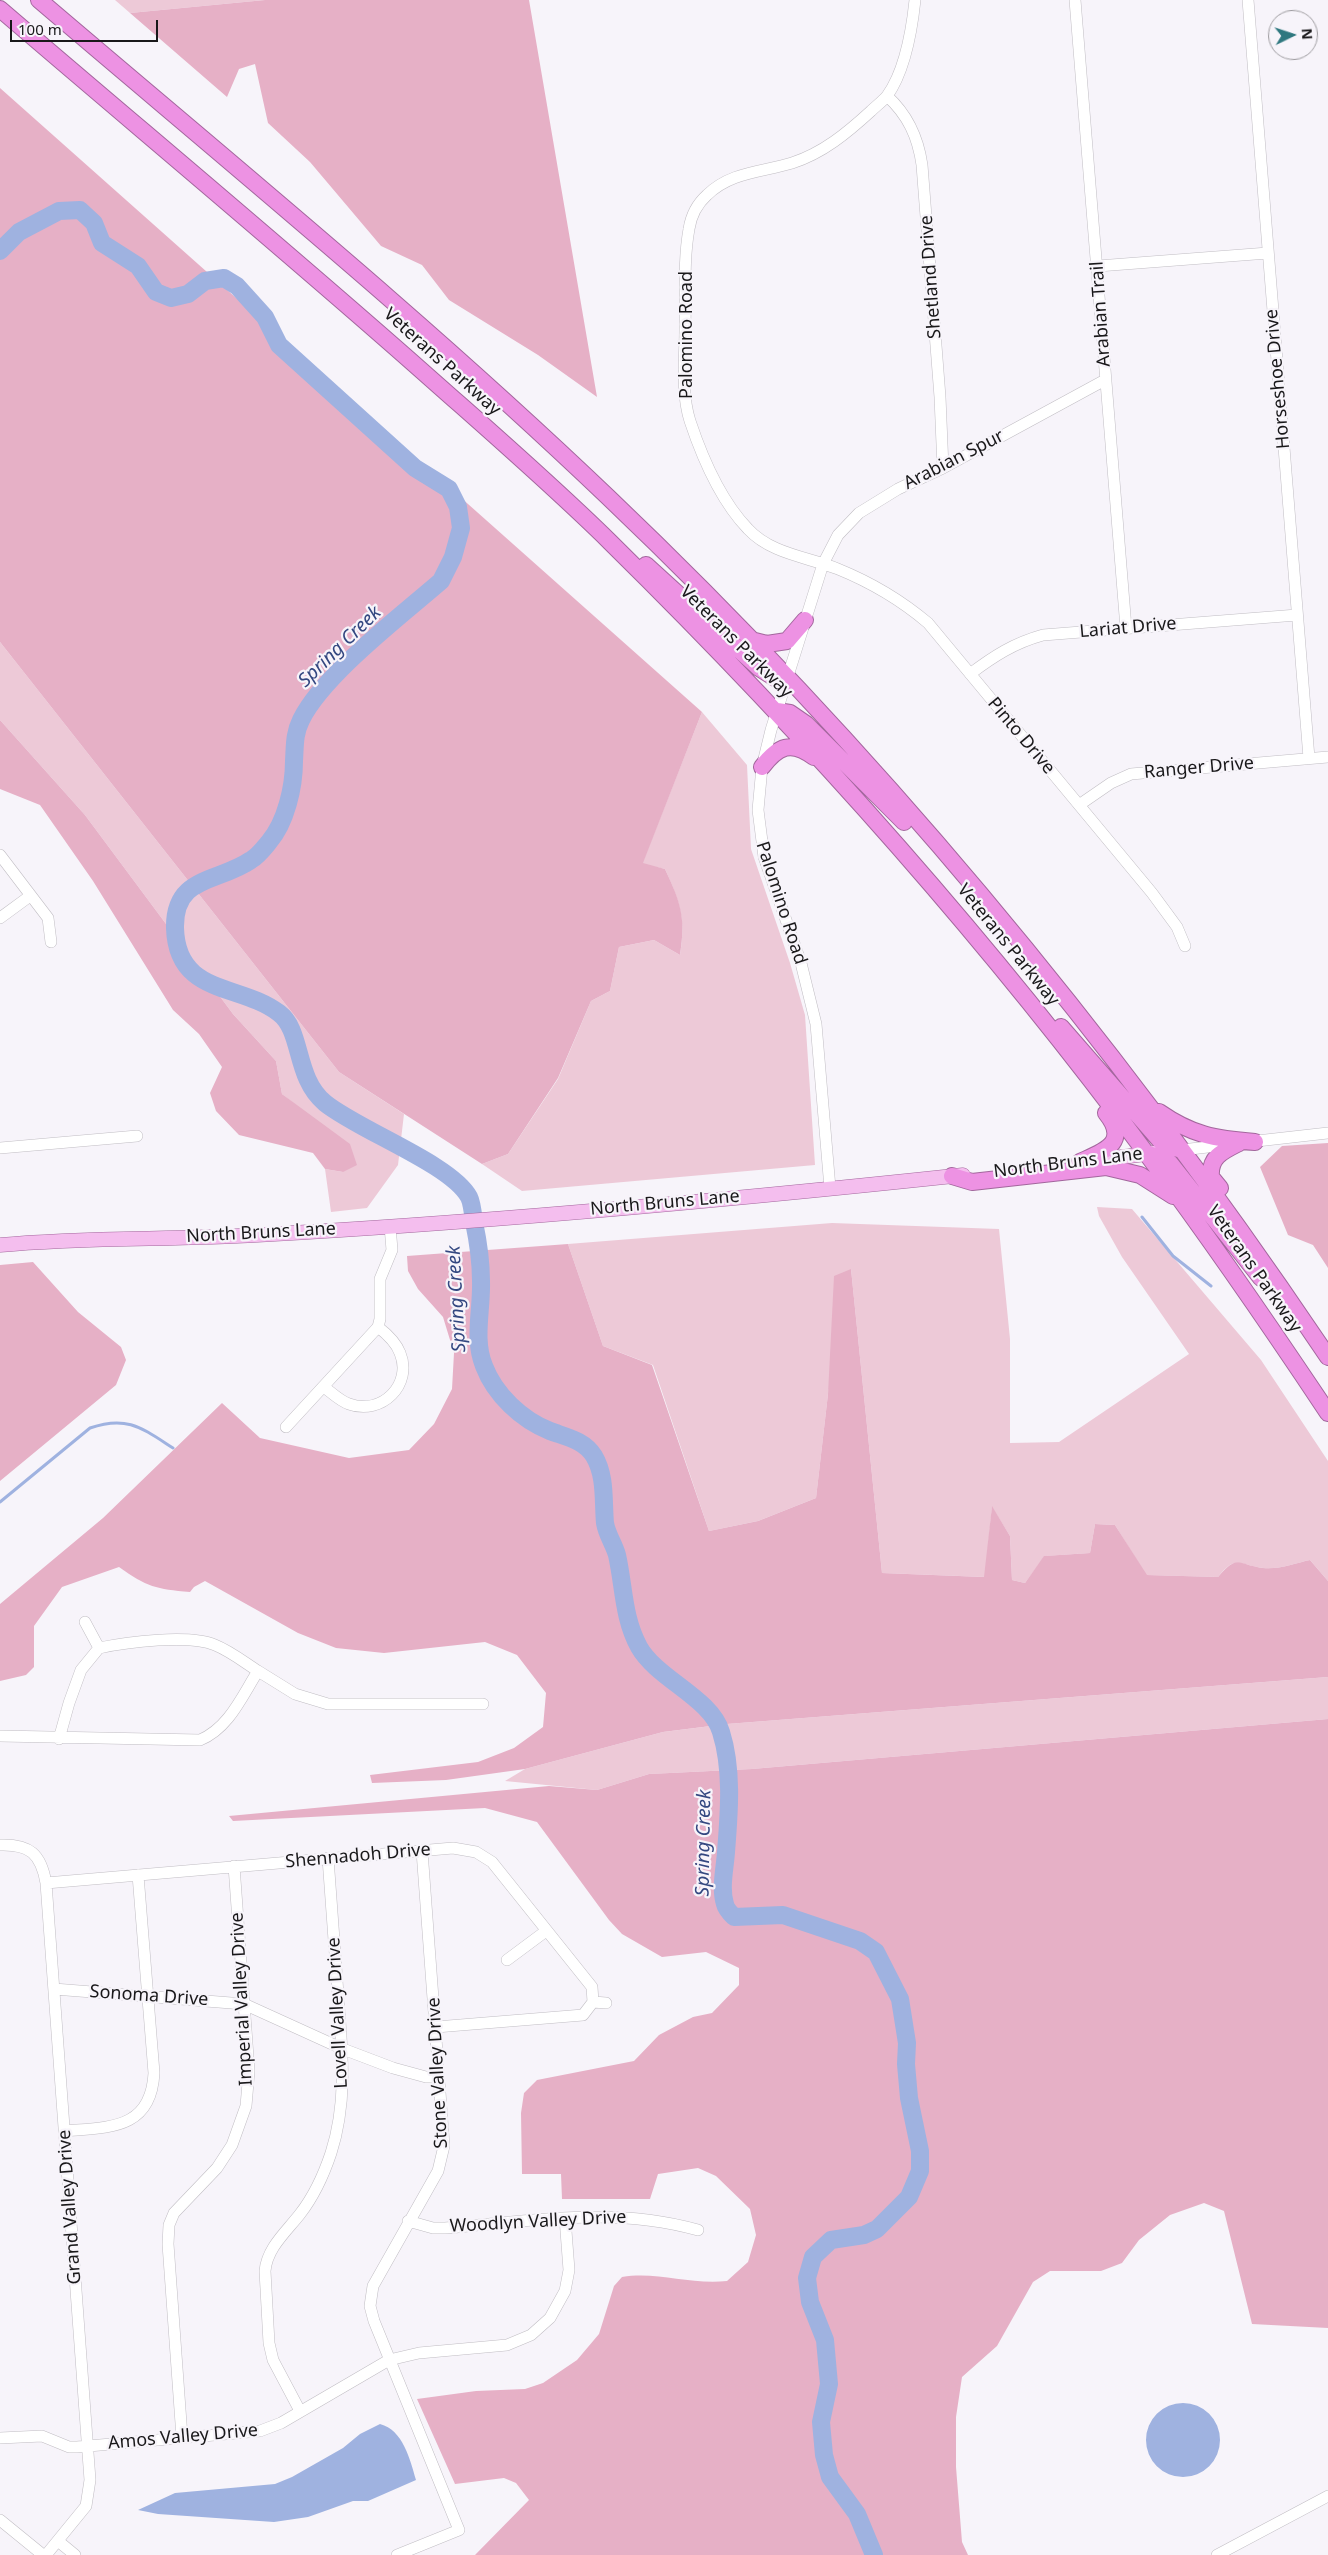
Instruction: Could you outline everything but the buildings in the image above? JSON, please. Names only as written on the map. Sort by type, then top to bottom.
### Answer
[{"type":"highway","name":"Veterans Parkway","points":[[38,0],[450,352],[611,500],[751,640],[887,786],[983,898],[1151,1107],[1292,1304],[1328,1358]]},
{"type":"highway","name":"Veterans Parkway","points":[[0,9],[336,295],[585,518],[777,711],[908,858],[1002,969],[1148,1154],[1328,1413]]},
{"type":"highway","points":[[585,518],[631,552],[759,668],[778,680],[788,680]]},
{"type":"highway","points":[[751,640],[767,644],[787,641],[805,620]]},
{"type":"highway","points":[[777,711],[790,713],[806,724],[930,849],[983,898]]},
{"type":"highway","points":[[762,768],[775,752],[788,747],[805,750],[825,765]]},
{"type":"highway","points":[[1002,969],[1044,1008],[1163,1144],[1182,1150]]},
{"type":"highway","points":[[1018,990],[1045,1036],[1111,1119],[1116,1130],[1114,1141],[1110,1147],[1080,1162]]},
{"type":"highway","points":[[1151,1107],[1196,1133],[1210,1138],[1247,1143]]},
{"type":"highway","points":[[1247,1143],[1215,1158],[1211,1169],[1211,1177],[1281,1274],[1292,1304]]},
{"type":"highway","points":[[1148,1154],[1165,1160],[1176,1170],[1285,1309],[1328,1358]]},
{"type":"highway","points":[[952,1176],[972,1182],[1106,1167],[1118,1168],[1146,1178],[1184,1204]]},
{"type":"main road","name":"North Bruns Lane","points":[[0,1245],[94,1239],[256,1235],[445,1222],[830,1188],[1182,1150]]},
{"type":"street","name":"Palomino Road","points":[[830,1188],[816,1024],[801,964],[769,872],[760,834],[758,788],[777,711],[823,564],[779,549],[749,530],[735,514],[701,448],[690,420],[686,399],[686,277],[689,230],[698,206],[706,196],[722,183],[808,157],[842,138],[887,96],[904,58],[912,24],[915,0]]},
{"type":"street","name":"Arabian Trail","points":[[1075,0],[1126,628]]},
{"type":"street","name":"Horseshoe Drive","points":[[1248,0],[1309,758]]},
{"type":"street","name":"Shetland Drive","points":[[887,96],[899,107],[911,126],[918,143],[922,165],[940,397],[943,468]]},
{"type":"street","points":[[1098,266],[1268,253]]},
{"type":"street","name":"Arabian Spur","points":[[823,564],[838,535],[860,513],[898,489],[943,468],[1105,380]]},
{"type":"street","name":"Pinto Drive","points":[[823,564],[840,570],[911,608],[928,623],[1168,912],[1185,946]]},
{"type":"street","name":"Lariat Drive","points":[[970,674],[1001,651],[1021,641],[1043,635],[1297,615]]},
{"type":"street","name":"Ranger Drive","points":[[1079,806],[1111,783],[1132,774],[1328,757]]},
{"type":"street","points":[[0,854],[48,918],[50,942]]},
{"type":"street","points":[[0,918],[30,896]]},
{"type":"street","name":"North Bruns Lane","points":[[1182,1150],[1328,1134]]},
{"type":"street","points":[[0,1148],[137,1136]]},
{"type":"street","points":[[286,1427],[378,1327],[380,1319],[380,1279],[392,1250],[390,1226]]},
{"type":"street","points":[[324,1387],[343,1401],[358,1407],[378,1404],[395,1392],[401,1382],[403,1361],[400,1351],[389,1336],[378,1327]]},
{"type":"street","points":[[85,1622],[99,1648]]},
{"type":"street","points":[[59,1739],[81,1670],[99,1648],[124,1643],[200,1641],[214,1644],[294,1694],[328,1704],[483,1704]]},
{"type":"street","points":[[0,1736],[59,1739],[200,1740],[211,1736],[226,1722],[258,1671]]},
{"type":"street","name":"Grand Valley Drive","points":[[0,1845],[22,1846],[30,1850],[39,1859],[46,1883],[88,2446],[89,2495],[86,2506],[58,2541],[44,2555]]},
{"type":"street","name":"Shennadoh Drive","points":[[46,1883],[464,1848],[480,1854],[492,1862],[592,1987],[593,2002]]},
{"type":"street","name":"Stone Valley Drive","points":[[397,2555],[459,2530],[389,2360],[370,2306],[371,2295],[378,2275],[438,2172],[444,2146],[422,1851]]},
{"type":"street","name":"Lovell Valley Drive","points":[[300,2411],[273,2360],[265,2294],[265,2263],[275,2244],[311,2198],[330,2155],[339,2126],[343,2099],[343,2049],[328,1858]]},
{"type":"street","name":"Imperial Valley Drive","points":[[182,2436],[168,2244],[169,2224],[174,2213],[217,2168],[232,2145],[241,2124],[249,2079],[234,1866]]},
{"type":"street","points":[[64,2131],[118,2127],[128,2122],[148,2103],[153,2088],[154,2073],[138,1875]]},
{"type":"street","points":[[507,1960],[546,1931]]},
{"type":"street","name":"Sonoma Drive","points":[[54,1989],[244,2004],[343,2049],[393,2068],[426,2077],[439,2077]]},
{"type":"street","points":[[436,2028],[583,2015],[593,2002],[606,2003]]},
{"type":"street","name":"Woodlyn Valley Drive","points":[[408,2222],[433,2228],[444,2228],[565,2218],[642,2217],[698,2230]]},
{"type":"street","name":"Amos Valley Drive","points":[[0,2438],[42,2436],[69,2447],[182,2436],[260,2431],[281,2423],[389,2360],[402,2355],[507,2345],[531,2335],[550,2318],[561,2301],[567,2281],[565,2218]]},
{"type":"street","points":[[1217,2555],[1328,2496]]},
{"type":"street","points":[[0,2520],[44,2555]]},
{"type":"street","points":[[58,2541],[75,2555]]},
{"type":"shaded area","points":[[115,0],[265,0],[130,13]]},
{"type":"shaded area","points":[[265,0],[529,0],[597,397],[538,355],[449,300],[422,265],[381,246],[310,162],[268,123],[255,64],[239,69],[227,97],[130,13]]},
{"type":"shaded area","points":[[0,88],[702,712],[643,863],[665,869],[675,892],[682,920],[680,955],[654,940],[619,947],[610,991],[591,1001],[558,1078],[508,1154],[482,1164],[339,1072],[0,642]]},
{"type":"shaded area","points":[[0,642],[339,1072],[404,1114],[398,1165],[367,1208],[331,1212],[325,1169],[343,1172],[312,1118],[282,1094],[276,1061],[233,1014],[85,815],[0,720]]},
{"type":"shaded area","points":[[702,712],[747,765],[751,849],[790,963],[805,1015],[815,1165],[522,1191],[482,1164],[508,1154],[558,1079],[591,1001],[610,991],[619,947],[654,940],[680,955],[682,921],[678,901],[665,869],[642,864]]},
{"type":"shaded area","points":[[0,720],[85,815],[233,1014],[276,1061],[282,1094],[350,1144],[357,1165],[343,1172],[325,1169],[313,1153],[239,1135],[216,1111],[210,1093],[222,1067],[199,1034],[173,1010],[93,881],[40,805],[0,789]]},
{"type":"shaded area","points":[[1328,1143],[1328,1268],[1313,1245],[1288,1235],[1260,1167],[1282,1146]]},
{"type":"shaded area","points":[[1097,1207],[1132,1209],[1261,1360],[1328,1461],[1328,1581],[1310,1560],[1268,1568],[1234,1563],[1229,1565],[1218,1577],[1146,1575],[1115,1525],[1095,1524],[1090,1553],[1045,1556],[1025,1583],[1012,1580],[1010,1536],[992,1507],[985,1577],[882,1573],[851,1269],[828,1394],[816,1498],[758,1521],[709,1531],[653,1365],[603,1346],[568,1244],[832,1223],[999,1229],[1010,1339],[1010,1443],[1059,1442],[1189,1354],[1122,1257],[1099,1216]]},
{"type":"shaded area","points":[[568,1244],[603,1346],[652,1365],[709,1531],[758,1521],[816,1498],[828,1394],[834,1276],[851,1269],[882,1573],[984,1577],[992,1506],[1010,1536],[1012,1580],[1025,1583],[1044,1556],[1090,1553],[1095,1524],[1115,1525],[1147,1575],[1218,1577],[1230,1565],[1239,1562],[1254,1567],[1268,1568],[1310,1560],[1328,1581],[1328,1677],[727,1724],[663,1732],[525,1769],[446,1780],[372,1783],[370,1775],[478,1762],[514,1748],[543,1727],[546,1693],[517,1655],[485,1642],[384,1653],[336,1648],[298,1633],[205,1581],[194,1587],[190,1592],[168,1590],[145,1583],[119,1567],[62,1587],[34,1626],[34,1667],[26,1675],[0,1681],[0,1604],[103,1518],[222,1403],[260,1438],[349,1458],[409,1450],[434,1424],[452,1389],[454,1353],[443,1317],[418,1289],[408,1271],[407,1256]]},
{"type":"shaded area","points":[[33,1262],[78,1312],[121,1347],[126,1360],[116,1385],[0,1481],[0,1265]]},
{"type":"shaded area","points":[[1328,1677],[1328,1719],[752,1769],[649,1774],[597,1790],[505,1781],[525,1769],[663,1732],[727,1724]]},
{"type":"shaded area","points":[[1328,1719],[1328,2328],[1252,2324],[1224,2211],[1204,2203],[1170,2215],[1139,2240],[1122,2263],[1101,2271],[1050,2271],[1033,2282],[997,2346],[962,2377],[956,2417],[956,2467],[962,2542],[968,2555],[475,2555],[529,2500],[516,2483],[504,2478],[455,2484],[417,2399],[476,2391],[525,2389],[543,2383],[577,2360],[599,2334],[614,2286],[622,2277],[648,2276],[713,2282],[727,2281],[748,2262],[756,2235],[750,2209],[716,2176],[698,2168],[658,2174],[650,2199],[562,2199],[561,2174],[522,2174],[521,2113],[524,2093],[537,2080],[634,2061],[659,2035],[693,2017],[712,2013],[739,1985],[739,1968],[706,1952],[662,1957],[622,1934],[609,1920],[537,1822],[485,1808],[233,1821],[229,1816],[549,1786],[597,1790],[649,1774],[752,1769]]},
{"type":"water","points":[[1183,2403],[1197,2406],[1209,2414],[1217,2426],[1220,2440],[1217,2454],[1209,2466],[1197,2474],[1183,2477],[1169,2474],[1157,2466],[1149,2454],[1146,2440],[1149,2426],[1157,2414],[1169,2406]]},
{"type":"water","points":[[380,2424],[388,2427],[400,2439],[408,2455],[416,2480],[368,2501],[353,2501],[308,2517],[274,2522],[158,2514],[138,2510],[175,2493],[275,2484],[292,2477],[343,2448],[360,2434]]},
{"type":"waterway","name":"Spring Creek","points":[[0,251],[19,232],[59,211],[80,210],[94,223],[102,243],[138,266],[156,292],[171,298],[188,294],[205,281],[224,278],[237,286],[265,317],[279,345],[415,468],[449,489],[458,507],[461,528],[453,557],[441,581],[365,646],[327,684],[312,703],[297,730],[291,793],[280,825],[269,842],[254,858],[200,883],[190,889],[182,898],[177,911],[175,928],[178,950],[187,966],[199,977],[213,985],[263,1004],[279,1013],[287,1021],[308,1080],[315,1092],[325,1103],[444,1172],[469,1197],[480,1266],[479,1345],[489,1377],[502,1396],[529,1420],[580,1443],[594,1456],[602,1480],[607,1532],[617,1555],[627,1613],[639,1647],[658,1669],[706,1709],[715,1720],[721,1732],[729,1777],[728,1823],[723,1885],[726,1908],[734,1917],[783,1915],[860,1941],[876,1952],[900,1999],[907,2043],[906,2064],[909,2098],[920,2151],[920,2171],[909,2197],[877,2229],[864,2235],[831,2240],[813,2257],[807,2278],[810,2302],[825,2340],[829,2384],[821,2422],[824,2455],[830,2477],[857,2514],[874,2555]]},
{"type":"waterway","points":[[1142,1217],[1173,1256],[1211,1286]]},
{"type":"waterway","points":[[0,1502],[90,1428],[103,1424],[124,1423],[143,1429],[173,1448]]}]
